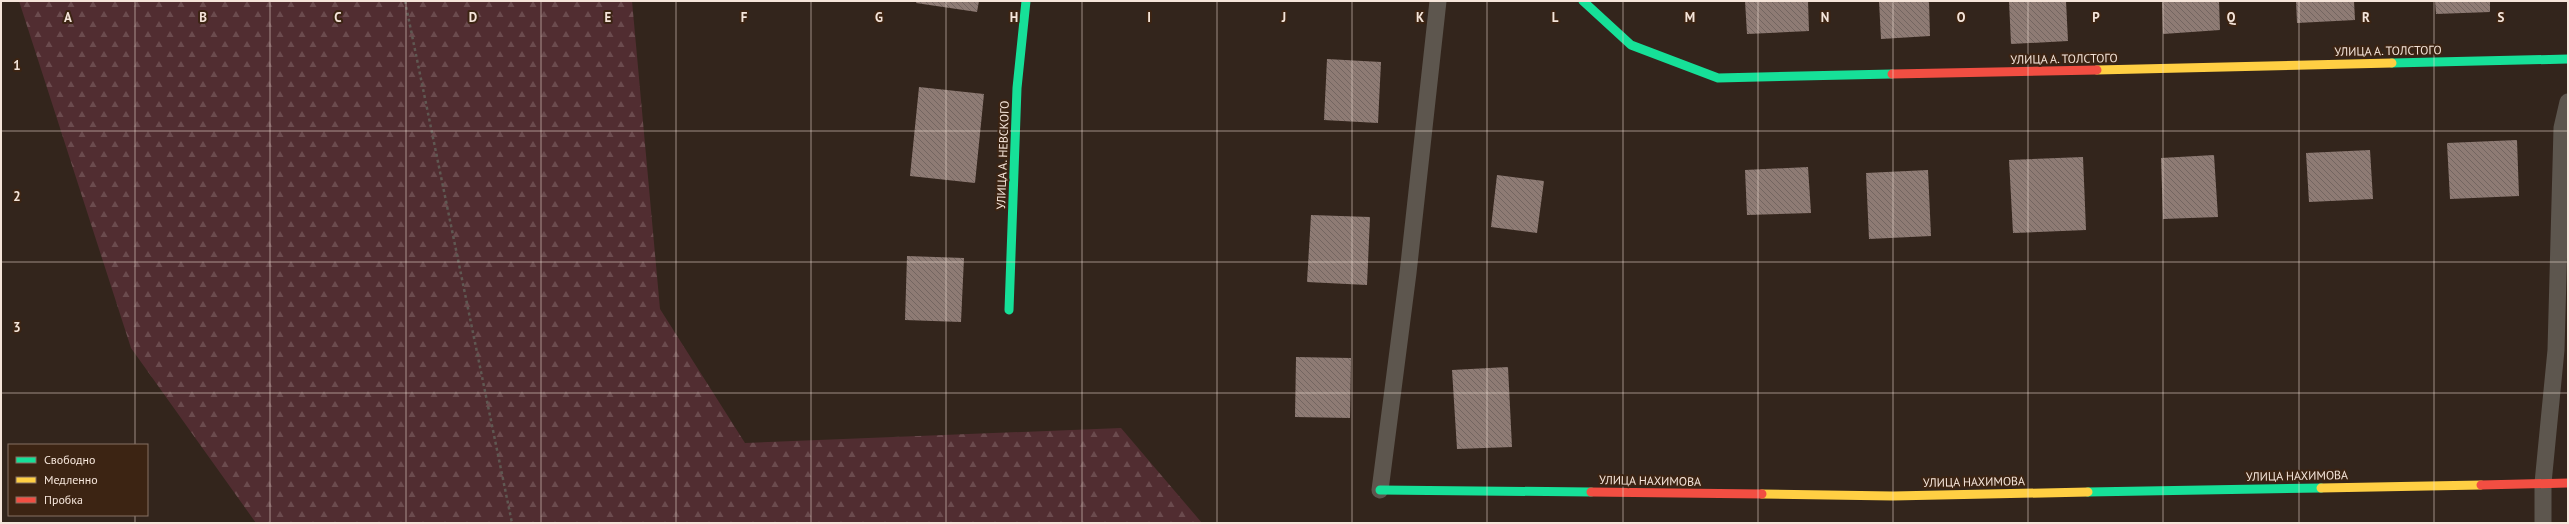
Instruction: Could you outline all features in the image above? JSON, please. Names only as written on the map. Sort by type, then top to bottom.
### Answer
[{"type":"street","name":"УЛИЦА А. НЕВСКОГО","points":[[1009,310],[1017,88],[1026,1]]},
{"type":"street","name":"УЛИЦА А. ТОЛСТОГО","points":[[1583,1],[1631,45],[1718,78],[2568,59]]},
{"type":"street","name":"УЛИЦА НАХИМОВА","points":[[1380,490],[1893,496],[2568,483]]},
{"type":"lane","points":[[1380,490],[1408,274],[1438,1]]},
{"type":"lane","points":[[2543,523],[2543,483],[2556,350],[2562,128],[2568,102]]},
{"type":"path","points":[[405,1],[512,523]]},
{"type":"green space","points":[[19,1],[632,1],[660,309],[745,443],[1121,428],[1202,523],[256,523],[131,348]]},
{"type":"building","points":[[917,1],[979,1],[977,12],[916,3]]},
{"type":"building","points":[[1745,1],[1808,1],[1809,31],[1747,34]]},
{"type":"building","points":[[1879,1],[1929,1],[1930,36],[1881,39]]},
{"type":"building","points":[[2009,1],[2066,1],[2068,41],[2011,44]]},
{"type":"building","points":[[2162,1],[2219,1],[2220,30],[2163,34]]},
{"type":"building","points":[[2296,1],[2354,1],[2355,20],[2297,23]]},
{"type":"building","points":[[2435,1],[2490,1],[2490,12],[2436,14]]},
{"type":"building","points":[[1327,59],[1381,62],[1378,123],[1324,120]]},
{"type":"building","points":[[919,87],[984,94],[975,183],[910,176]]},
{"type":"building","points":[[2517,140],[2519,196],[2450,199],[2447,143]]},
{"type":"building","points":[[2370,150],[2373,199],[2309,202],[2306,153]]},
{"type":"building","points":[[2214,155],[2218,217],[2163,219],[2161,158]]},
{"type":"building","points":[[2083,157],[2086,230],[2013,233],[2009,160]]},
{"type":"building","points":[[1808,167],[1811,213],[1747,215],[1745,170]]},
{"type":"building","points":[[1928,170],[1931,236],[1869,239],[1866,173]]},
{"type":"building","points":[[1497,175],[1544,181],[1537,233],[1491,227]]},
{"type":"building","points":[[1311,215],[1370,217],[1367,285],[1307,282]]},
{"type":"building","points":[[907,256],[964,258],[961,322],[905,320]]},
{"type":"building","points":[[1296,357],[1351,358],[1350,418],[1295,417]]},
{"type":"building","points":[[1508,367],[1512,447],[1457,449],[1452,370]]},
{"type":"traffic: fast","points":[[1009,310],[1017,88],[1026,1]]},
{"type":"traffic: fast","points":[[1583,1],[1631,45],[1718,78],[1892,74]]},
{"type":"traffic: fast","points":[[2392,63],[2568,59]]},
{"type":"traffic: fast","points":[[2088,492],[2321,488]]},
{"type":"traffic: fast","points":[[1380,490],[1591,492]]},
{"type":"traffic: slow","points":[[2097,70],[2392,63]]},
{"type":"traffic: slow","points":[[2321,488],[2481,485]]},
{"type":"traffic: slow","points":[[1762,494],[1893,496],[2088,492]]},
{"type":"traffic: jam","points":[[1892,74],[2097,70]]},
{"type":"traffic: jam","points":[[2481,485],[2568,483]]},
{"type":"traffic: jam","points":[[1591,492],[1762,494]]}]
